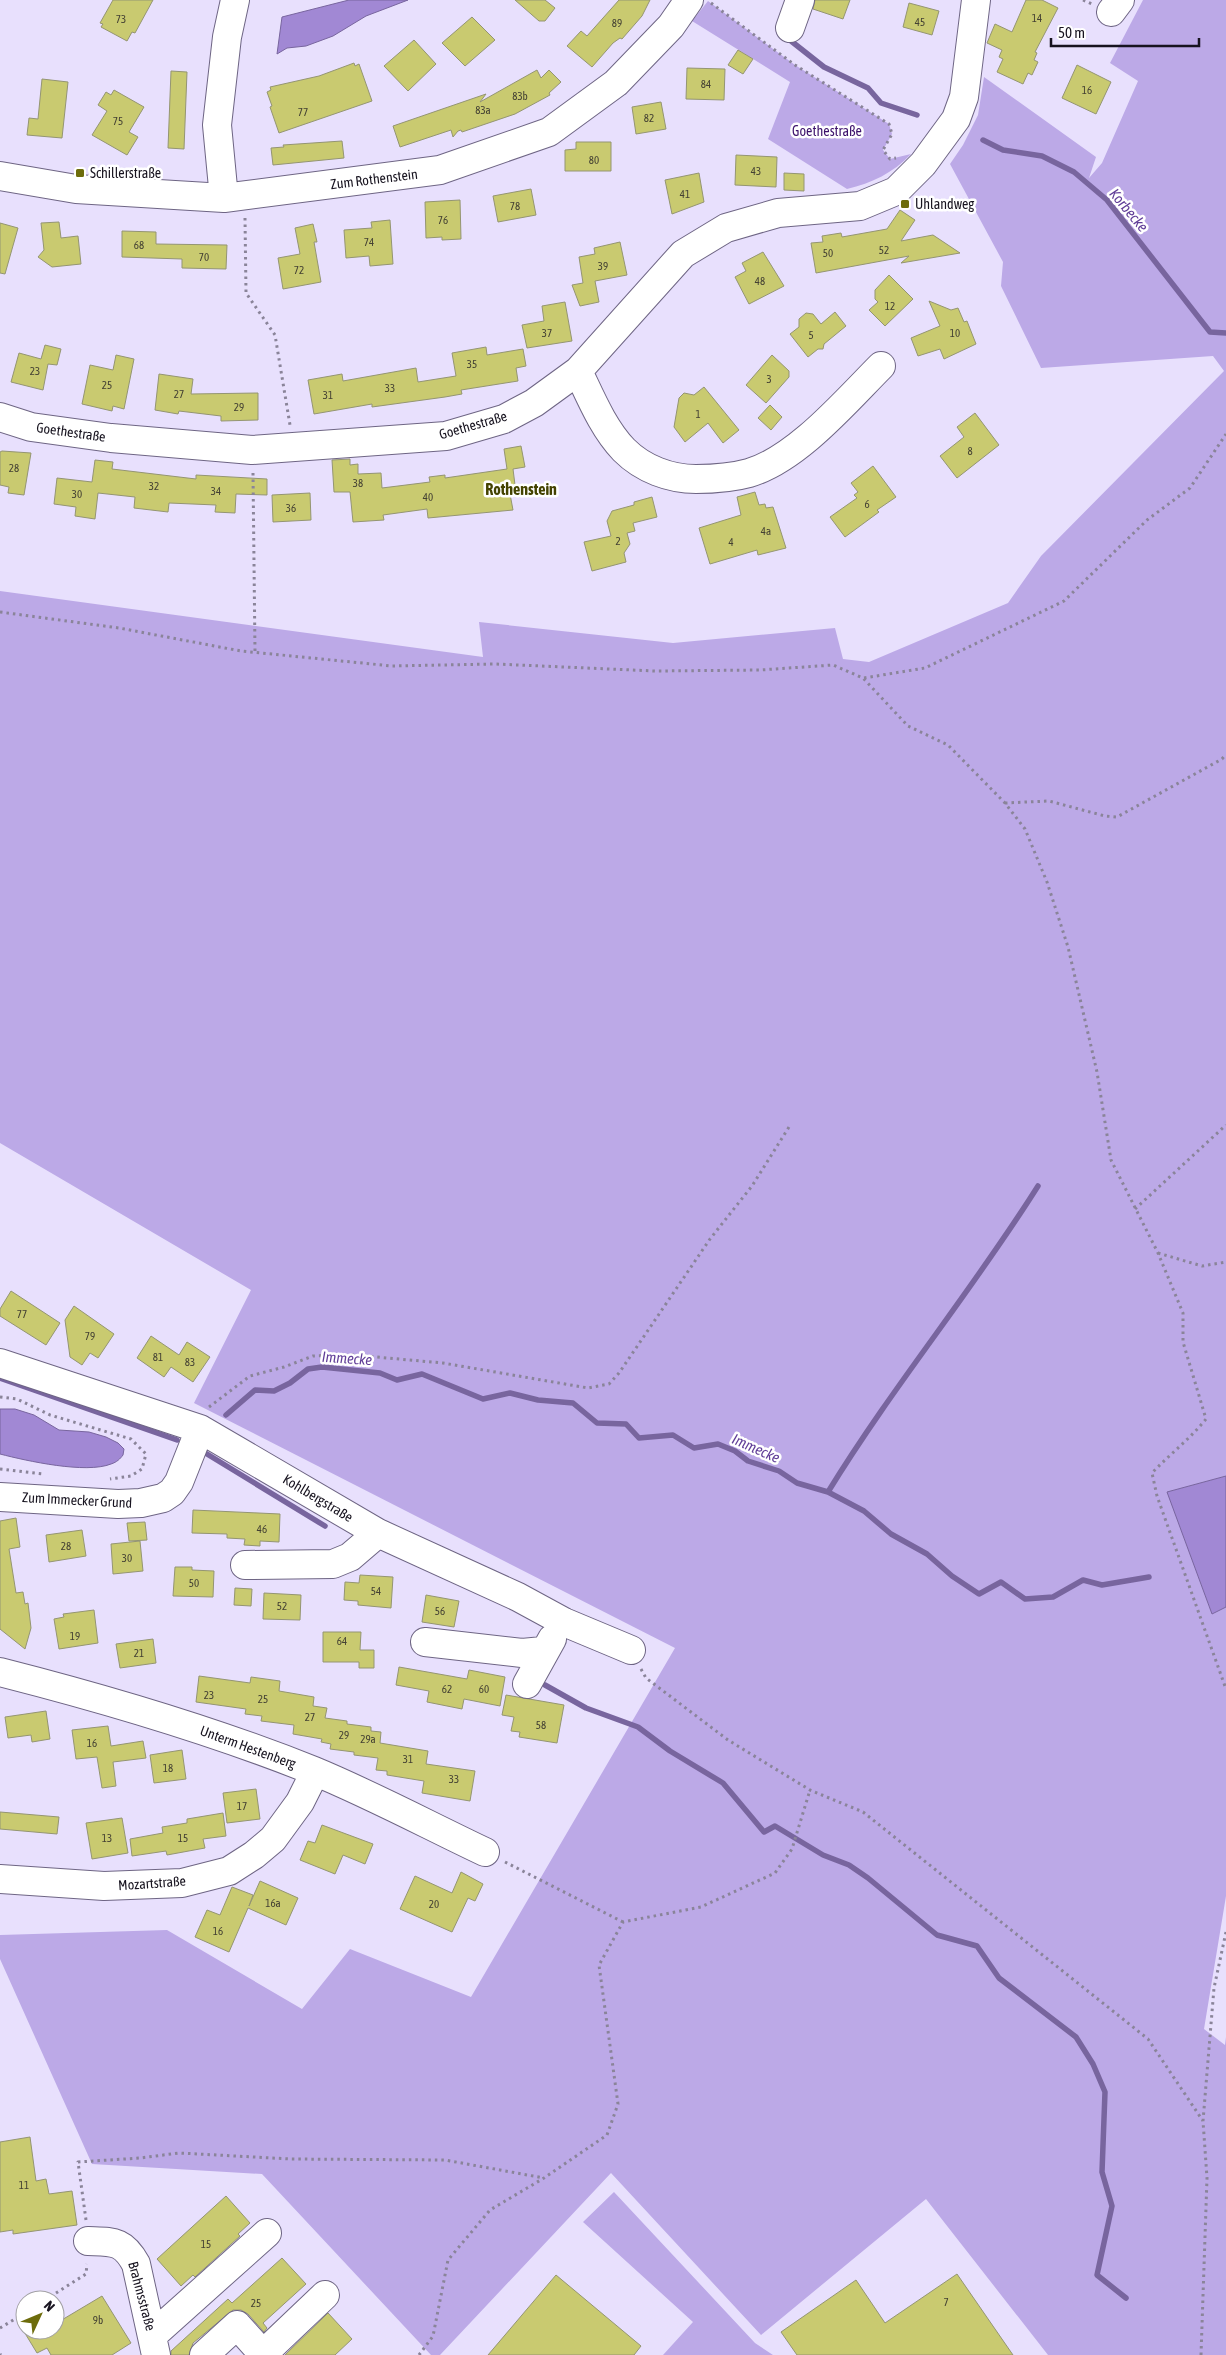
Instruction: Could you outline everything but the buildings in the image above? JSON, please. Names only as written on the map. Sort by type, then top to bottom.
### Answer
[{"type":"street","points":[[235,0],[227,38],[217,125],[235,197]]},
{"type":"street","name":"Zum Rothenstein","points":[[0,176],[76,190],[235,197],[440,170],[549,132],[616,83],[671,26],[689,0]]},
{"type":"street","points":[[790,28],[800,0]]},
{"type":"street","name":"Goethestraße","points":[[0,417],[32,426],[111,438],[252,450],[446,436],[504,419],[534,403],[578,371],[683,254],[726,228],[778,213],[860,206],[896,191],[923,164],[956,119],[964,97],[976,0]]},
{"type":"street","points":[[578,371],[602,421],[624,450],[650,469],[682,479],[720,479],[750,473],[779,458],[815,432],[881,366]]},
{"type":"street","name":"Kohlbergstraße","points":[[0,1363],[193,1426],[378,1533],[518,1597],[564,1622],[630,1650]]},
{"type":"street","name":"Zum Immecker Grund","points":[[0,1497],[118,1504],[141,1503],[163,1498],[172,1492],[179,1482],[193,1426]]},
{"type":"street","points":[[245,1565],[332,1564],[350,1558],[378,1533]]},
{"type":"street","points":[[527,1684],[543,1651],[564,1622]]},
{"type":"street","points":[[425,1642],[522,1653],[543,1651]]},
{"type":"street","name":"Unterm Hestenberg","points":[[0,1672],[93,1696],[185,1725],[315,1772],[485,1852]]},
{"type":"street","name":"Mozartstraße","points":[[0,1879],[104,1886],[182,1883],[229,1871],[274,1839],[300,1802],[315,1772]]},
{"type":"street","points":[[155,2345],[266,2233]]},
{"type":"street","name":"Brahmsstraße","points":[[88,2241],[116,2242],[129,2251],[136,2264],[155,2345]]},
{"type":"street","points":[[204,2355],[237,2325],[263,2354],[325,2295]]},
{"type":"path","points":[[706,0],[795,65],[889,124],[892,134],[883,150],[890,159],[911,154],[923,164]]},
{"type":"path","points":[[235,197],[246,293],[275,335],[294,448]]},
{"type":"path","points":[[863,678],[925,668],[1064,601],[1147,520],[1190,488],[1226,434]]},
{"type":"path","points":[[252,450],[255,652]]},
{"type":"path","points":[[0,612],[119,628],[255,652],[392,666],[496,664],[664,671],[760,670],[833,665],[863,678],[908,726],[948,745],[1004,803],[1025,829],[1048,882],[1068,947],[1097,1072],[1111,1160],[1158,1253],[1183,1313],[1183,1342],[1206,1419],[1193,1437],[1173,1451],[1152,1473],[1157,1496],[1226,1689]]},
{"type":"path","points":[[1004,803],[1049,801],[1105,816],[1117,817],[1158,792],[1222,759],[1226,754]]},
{"type":"path","points":[[1135,1209],[1226,1126]]},
{"type":"path","points":[[193,1426],[250,1376],[284,1367],[313,1356],[354,1355],[443,1363],[588,1388],[609,1384],[619,1373],[710,1239],[752,1186],[789,1127]]},
{"type":"path","points":[[1158,1253],[1202,1266],[1226,1262]]},
{"type":"path","points":[[0,1397],[17,1399],[50,1415],[131,1439],[146,1454],[142,1469],[131,1476],[102,1478]]},
{"type":"path","points":[[0,1469],[45,1474]]},
{"type":"path","points":[[630,1650],[646,1678],[728,1740],[810,1790],[862,1812],[1148,2039],[1203,2121]]},
{"type":"path","points":[[485,1852],[623,1922],[701,1907],[775,1873],[792,1849],[810,1790]]},
{"type":"path","points":[[419,2355],[433,2336],[448,2260],[490,2210],[544,2178],[607,2135],[618,2104],[599,1964],[623,1922]]},
{"type":"path","points":[[1201,2355],[1207,2178],[1203,2121],[1214,1988],[1226,1932]]},
{"type":"path","points":[[61,2290],[86,2274],[88,2241],[78,2162],[140,2158],[179,2153],[291,2159],[445,2160],[544,2178]]},
{"type":"path","points":[[0,2328],[15,2319]]},
{"type":"green space","points":[[1143,0],[1226,0],[1226,1476],[1168,1492],[1212,1614],[1226,1607],[1226,1896],[1204,2029],[1225,2045],[1226,2037],[1226,2355],[1048,2355],[926,2199],[761,2335],[611,2173],[440,2355],[431,2355],[262,2174],[92,2164],[0,1959],[0,1935],[167,1930],[302,2009],[350,1949],[471,1997],[675,1648],[194,1403],[251,1290],[0,1143],[0,591],[483,657],[479,622],[673,643],[835,628],[843,659],[869,662],[1008,603],[1041,556],[1224,371],[1213,356],[1041,368],[1001,286],[1003,262],[950,164],[963,145],[978,115],[984,77],[1096,157],[1089,178],[1102,163],[1138,81],[1110,63]]},
{"type":"green space","name":"Goethestraße","points":[[708,1],[795,65],[889,124],[892,134],[883,150],[890,159],[911,154],[897,167],[882,176],[865,184],[847,189],[768,139],[790,82],[692,21]]},
{"type":"green space","points":[[614,2192],[755,2343],[773,2355],[663,2355],[693,2322],[583,2222]]},
{"type":"shaded area","points":[[349,0],[408,0],[366,16],[333,36],[306,46],[287,48],[277,54],[282,17]]},
{"type":"shaded area","points":[[0,1409],[15,1409],[34,1415],[59,1430],[89,1432],[106,1437],[118,1443],[124,1449],[123,1455],[111,1464],[87,1468],[56,1465],[0,1454]]},
{"type":"shaded area","points":[[1226,1476],[1226,1607],[1212,1614],[1167,1492]]},
{"type":"waterway","name":"Korbecke","points":[[786,37],[824,67],[868,88],[881,103],[917,115]]},
{"type":"waterway","name":"Korbecke","points":[[983,140],[1003,150],[1042,156],[1074,172],[1107,200],[1210,332],[1226,333]]},
{"type":"waterway","points":[[828,1492],[879,1414],[1013,1225],[1038,1186]]},
{"type":"waterway","name":"Immecke","points":[[226,1415],[255,1390],[274,1391],[290,1383],[308,1369],[322,1367],[380,1373],[397,1380],[422,1374],[483,1399],[510,1393],[538,1400],[573,1403],[597,1423],[626,1424],[639,1438],[673,1435],[694,1448],[718,1444],[735,1451],[748,1461],[779,1471],[797,1483],[828,1492],[864,1511],[891,1534],[927,1554],[952,1576],[979,1594],[1001,1582],[1025,1599],[1053,1597],[1083,1580],[1102,1585],[1149,1577]]},
{"type":"waterway","name":"Immecke","points":[[0,1378],[177,1440]]},
{"type":"waterway","points":[[207,1454],[325,1526]]},
{"type":"waterway","points":[[545,1685],[586,1708],[638,1727],[670,1751],[723,1783],[764,1832],[775,1826],[823,1855],[849,1865],[868,1878],[937,1935],[977,1946],[999,1978],[1076,2037],[1093,2064],[1105,2092],[1102,2172],[1112,2206],[1097,2275],[1126,2298]]},
{"type":"place","name":"Schillerstraße","points":[[80,173]]},
{"type":"place","name":"Uhlandweg","points":[[905,204]]},
{"type":"district","name":"Rothenstein","points":[[521,489]]}]
